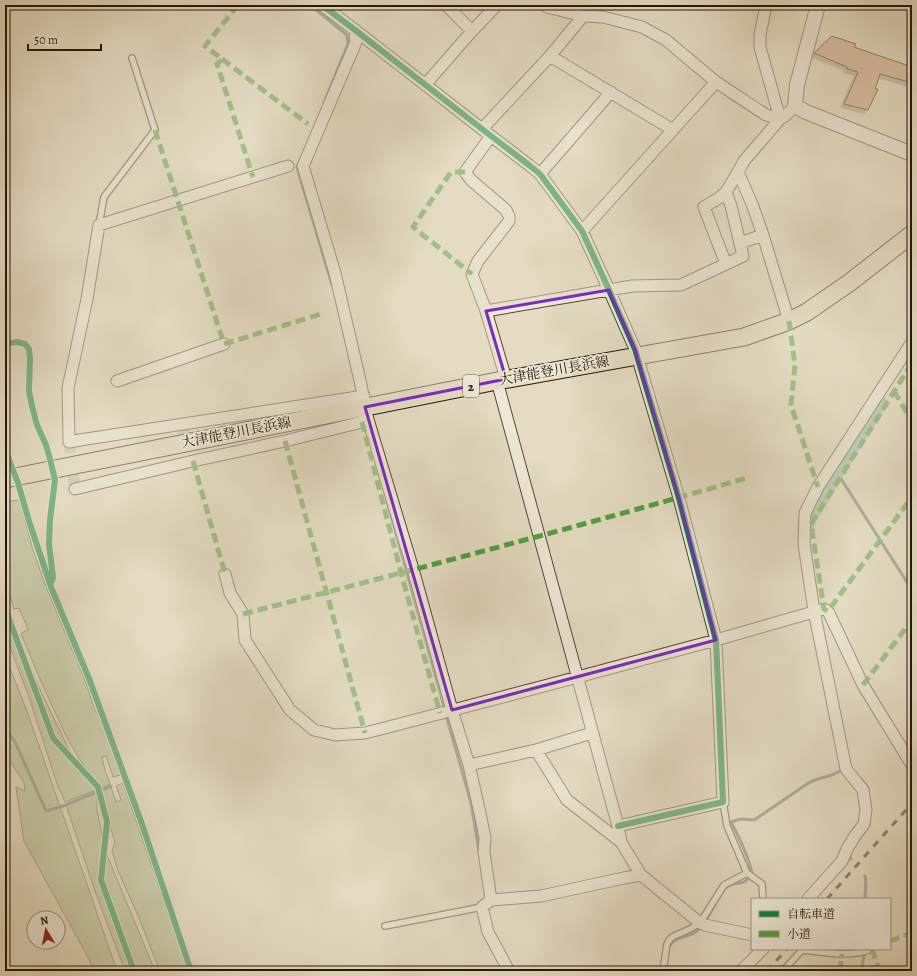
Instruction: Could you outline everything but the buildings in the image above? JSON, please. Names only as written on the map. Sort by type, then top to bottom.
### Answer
[{"type":"main road","name":"大津能登川長浜線","points":[[5,479],[274,424],[502,380],[744,336],[789,321],[808,312],[849,284],[912,234]]},
{"type":"street","points":[[322,5],[540,174],[582,231],[635,349],[679,498],[716,640],[724,802],[618,826]]},
{"type":"street","points":[[446,5],[472,31]]},
{"type":"street","points":[[426,85],[472,31],[497,5]]},
{"type":"street","points":[[545,5],[583,16],[603,17],[642,27],[666,40],[716,82],[766,115],[780,119]]},
{"type":"street","points":[[766,5],[760,35],[760,47],[780,119]]},
{"type":"street","points":[[726,264],[704,207],[726,192],[744,161],[780,119],[795,106],[797,85],[818,5]]},
{"type":"street","points":[[583,16],[486,132],[465,172],[471,180],[506,210],[509,216],[509,221],[478,261],[472,274],[486,311],[577,677],[618,826],[621,842],[641,875],[702,924],[751,935]]},
{"type":"street","points":[[355,30],[356,42],[303,166],[335,273],[365,407],[413,569],[448,711],[469,765],[485,838],[484,852],[491,900]]},
{"type":"street","points":[[550,56],[673,130]]},
{"type":"street","points":[[582,231],[716,82]]},
{"type":"street","points":[[540,174],[611,92]]},
{"type":"street","points":[[795,106],[806,112],[912,154]]},
{"type":"street","points":[[288,166],[99,226],[87,299],[68,388],[69,442],[365,407]]},
{"type":"street","points":[[738,172],[752,204],[763,235],[789,321]]},
{"type":"street","points":[[486,311],[632,286],[681,285],[743,256],[731,206],[726,192]]},
{"type":"street","points":[[740,243],[763,235]]},
{"type":"street","points":[[809,898],[842,861],[847,849],[864,824],[866,810],[863,790],[846,769],[822,610],[804,544],[806,513],[818,487],[912,342]]},
{"type":"street","points":[[117,381],[224,344]]},
{"type":"street","points":[[75,489],[362,422],[365,407]]},
{"type":"street","points":[[225,574],[230,593],[243,614],[245,640],[290,710],[314,730],[335,735],[365,733],[716,640],[822,610]]},
{"type":"street","points":[[822,610],[863,685],[912,765]]},
{"type":"street","points":[[469,765],[536,750],[592,733]]},
{"type":"street","points":[[536,750],[567,800],[621,842]]},
{"type":"street","points":[[510,971],[488,932],[482,907],[491,900],[541,896],[641,875]]},
{"type":"street","points":[[741,971],[762,950]]},
{"type":"lane","points":[[99,226],[104,197],[155,130],[132,58]]},
{"type":"lane","points":[[724,802],[728,826],[750,875],[762,884],[763,898]]},
{"type":"lane","points":[[664,971],[667,944],[670,940],[674,936],[702,924],[724,885],[750,875]]},
{"type":"lane","points":[[385,926],[482,907]]},
{"type":"lane","points":[[783,971],[802,950],[842,954],[867,951]]},
{"type":"highlighted area","points":[[609,290],[635,349],[679,498],[716,640],[452,710],[365,407],[506,379],[486,311]]},
{"type":"green space","points":[[18,500],[20,502],[33,550],[45,584],[86,683],[95,711],[99,714],[121,775],[113,777],[106,756],[102,757],[110,784],[101,788],[80,760],[66,736],[21,634],[28,629],[19,608],[14,609],[5,580],[5,502]]},
{"type":"green space","points":[[5,601],[13,626],[33,675],[74,760],[96,790],[65,802],[59,790],[28,694],[5,634]]},
{"type":"green space","points":[[5,655],[28,714],[117,971],[93,971],[89,959],[66,917],[66,910],[62,910],[24,841],[16,787],[25,791],[24,783],[5,753]]},
{"type":"green space","points":[[123,783],[188,971],[160,971],[118,871],[112,851],[115,842],[111,829],[104,824],[102,791],[111,787],[116,802],[121,800],[116,786]]},
{"type":"green space","points":[[97,793],[97,810],[105,850],[155,971],[125,971],[95,891],[66,805]]},
{"type":"waterway","points":[[310,5],[347,35],[348,44],[324,103]]},
{"type":"waterway","points":[[299,162],[297,167],[332,285]]},
{"type":"waterway","points":[[806,530],[806,522],[879,403]]},
{"type":"waterway","points":[[836,471],[912,590]]},
{"type":"waterway","points":[[387,501],[445,710]]},
{"type":"waterway","points":[[446,715],[471,803],[479,851]]},
{"type":"waterway","points":[[5,728],[15,742],[46,811],[63,806],[111,786]]},
{"type":"waterway","points":[[725,888],[733,884],[744,882],[752,873],[743,847],[731,822],[741,819],[754,820],[810,782],[832,775],[844,769]]},
{"type":"waterway","points":[[860,778],[867,786],[868,790]]},
{"type":"waterway","points":[[848,854],[851,859]]},
{"type":"waterway","points":[[865,876],[865,898]]},
{"type":"waterway","points":[[705,922],[716,903]]},
{"type":"waterway","points":[[669,947],[673,941],[695,933],[701,926]]},
{"type":"waterway","points":[[861,971],[865,951]]},
{"type":"tunnel","points":[[181,424],[193,461]]},
{"type":"tunnel","points":[[69,442],[75,489]]},
{"type":"railway","points":[[828,898],[912,803]]},
{"type":"railway","points":[[767,971],[786,950]]},
{"type":"marked path","points":[[238,5],[205,46],[222,59],[217,64],[253,177]]},
{"type":"marked path","points":[[222,59],[308,124]]},
{"type":"marked path","points":[[155,130],[224,344],[324,313]]},
{"type":"marked path","points":[[465,172],[451,172],[413,227],[472,274]]},
{"type":"marked path","points":[[789,321],[795,365],[791,405],[818,487]]},
{"type":"marked path","points":[[912,363],[811,524],[824,609],[828,611],[912,497]]},
{"type":"marked path","points":[[894,391],[912,421]]},
{"type":"marked path","points":[[362,422],[401,573],[440,713]]},
{"type":"marked path","points":[[285,441],[365,733]]},
{"type":"marked path","points":[[193,461],[225,574]]},
{"type":"marked path","points":[[243,614],[561,530],[750,477]]},
{"type":"marked path","points":[[863,685],[912,620]]},
{"type":"marked path","points":[[891,941],[912,933]]},
{"type":"marked path","points":[[872,950],[879,971]]},
{"type":"marked path","points":[[840,971],[842,954]]},
{"type":"cycle path","points":[[322,5],[540,174],[582,231],[635,349],[679,498],[716,640],[723,802],[618,826]]},
{"type":"cycle path","points":[[5,344],[17,342],[25,344],[29,349],[29,391],[37,425],[46,445],[55,480],[50,520],[49,544],[53,577],[52,581]]},
{"type":"cycle path","points":[[5,449],[18,483],[51,587],[90,681],[142,824],[191,971]]},
{"type":"cycle path","points":[[5,608],[53,738],[98,787],[107,822],[101,880],[134,971]]}]
